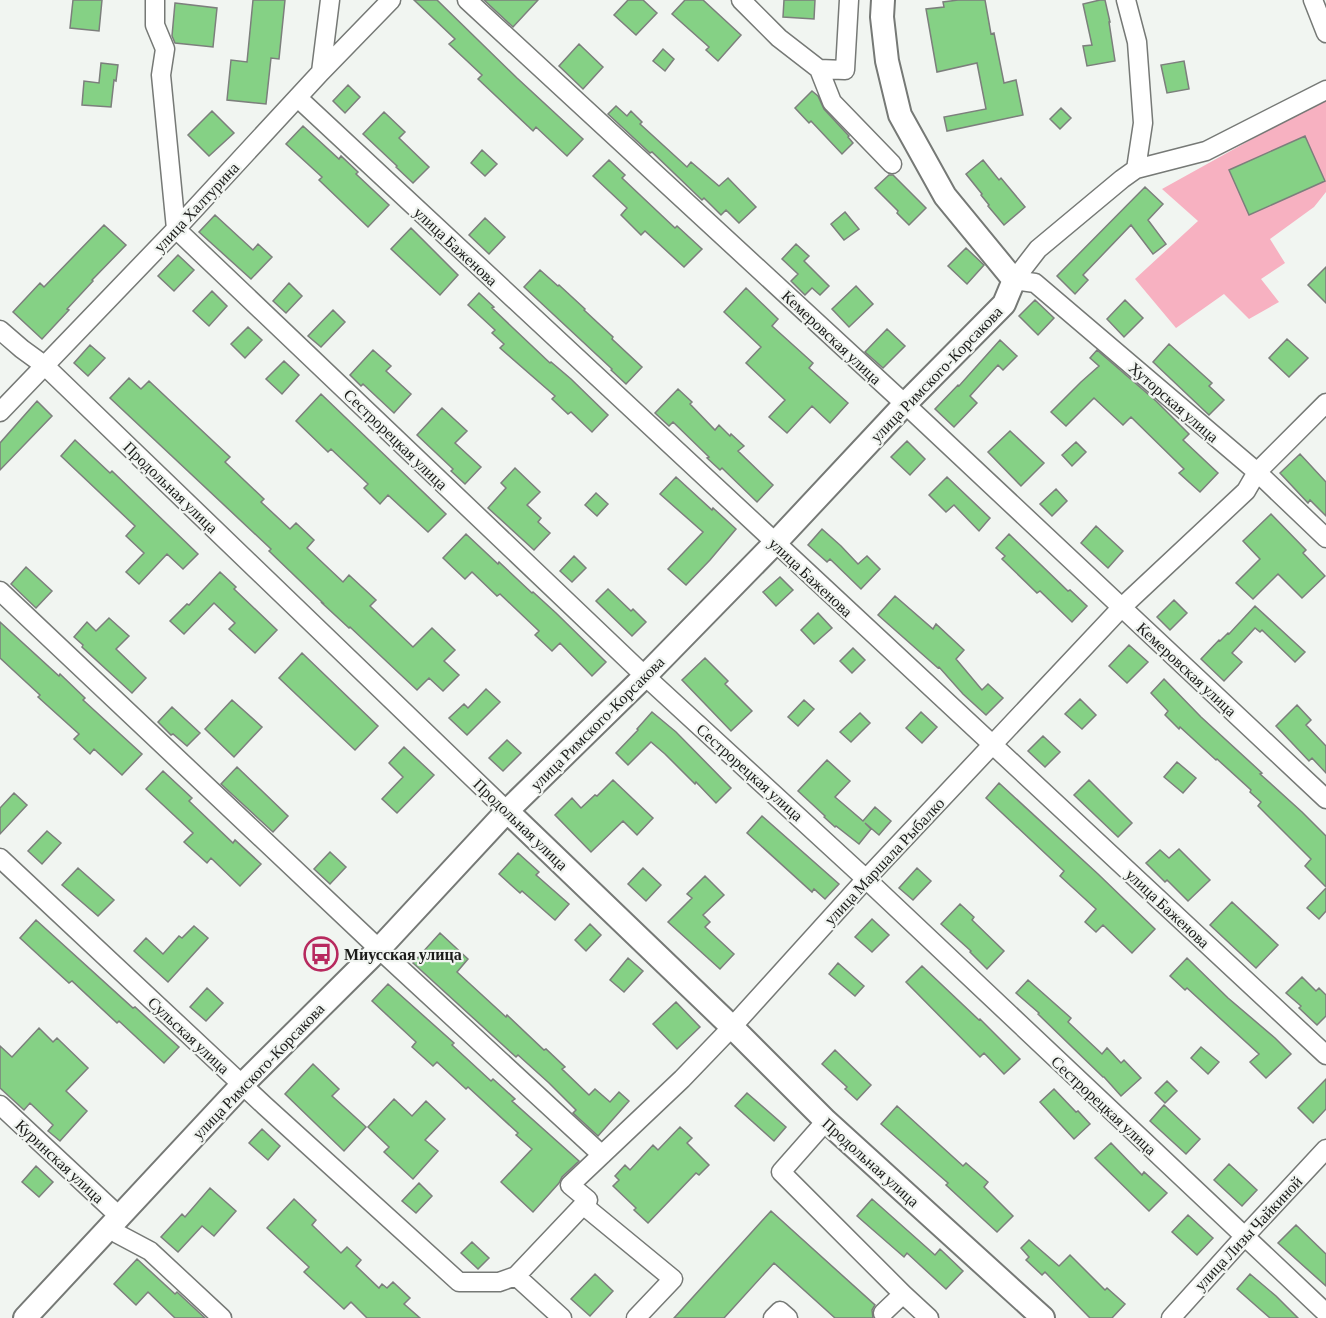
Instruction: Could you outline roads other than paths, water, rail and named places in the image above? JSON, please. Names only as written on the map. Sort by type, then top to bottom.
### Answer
[{"type":"main road","points":[[883,0],[882,17],[887,61],[900,115],[945,196],[1014,280]]},
{"type":"main road","name":"улица Римского-Корсакова","points":[[25,1318],[242,1085],[379,949],[507,811],[645,676],[1004,304],[1014,280]]},
{"type":"main road","name":"Продольная улица","points":[[507,811],[732,1027],[826,1121],[1043,1318]]},
{"type":"street","points":[[155,0],[156,25],[165,49],[161,75],[176,229]]},
{"type":"street","points":[[321,72],[330,0]]},
{"type":"street","name":"улица Халтурина","points":[[0,412],[391,0]]},
{"type":"street","name":"Кемеровская улица","points":[[467,0],[905,404],[1326,799]]},
{"type":"street","points":[[741,0],[779,38],[819,69],[832,102],[892,164]]},
{"type":"street","points":[[819,69],[845,70],[849,0]]},
{"type":"street","points":[[1126,0],[1137,42],[1143,123],[1136,169]]},
{"type":"street","points":[[1313,0],[1326,33]]},
{"type":"street","name":"улица Римского-Корсакова","points":[[1014,280],[1038,249],[1122,178],[1136,169],[1206,151],[1326,90]]},
{"type":"street","name":"улица Баженова","points":[[298,98],[1326,1055]]},
{"type":"street","name":"Сестрорецкая улица","points":[[176,229],[645,676],[866,879],[1326,1313]]},
{"type":"street","name":"Хуторская улица","points":[[1014,280],[1035,283],[1257,472],[1326,538]]},
{"type":"street","name":"Продольная улица","points":[[0,330],[44,365],[507,811]]},
{"type":"street","name":"улица Маршала Рыбалко","points":[[583,1205],[588,1200],[570,1185],[682,1079],[866,879],[1122,608],[1246,491],[1257,472],[1326,403]]},
{"type":"street","points":[[0,591],[379,949],[602,1155]]},
{"type":"street","name":"Сульская улица","points":[[0,858],[242,1085],[459,1282],[499,1282],[516,1276]]},
{"type":"street","name":"Куринская улица","points":[[0,1105],[115,1222],[118,1234],[150,1251],[222,1318]]},
{"type":"street","points":[[826,1121],[781,1172],[928,1318]]},
{"type":"street","name":"улица Лизы Чайкиной","points":[[1171,1318],[1326,1149]]},
{"type":"street","points":[[561,1318],[516,1276],[583,1205],[673,1279],[636,1318]]},
{"type":"street","points":[[883,1313],[903,1294]]},
{"type":"street","points":[[773,1318],[780,1311],[788,1318]]},
{"type":"place","name":"Миусская улица","points":[[321,954]]}]
